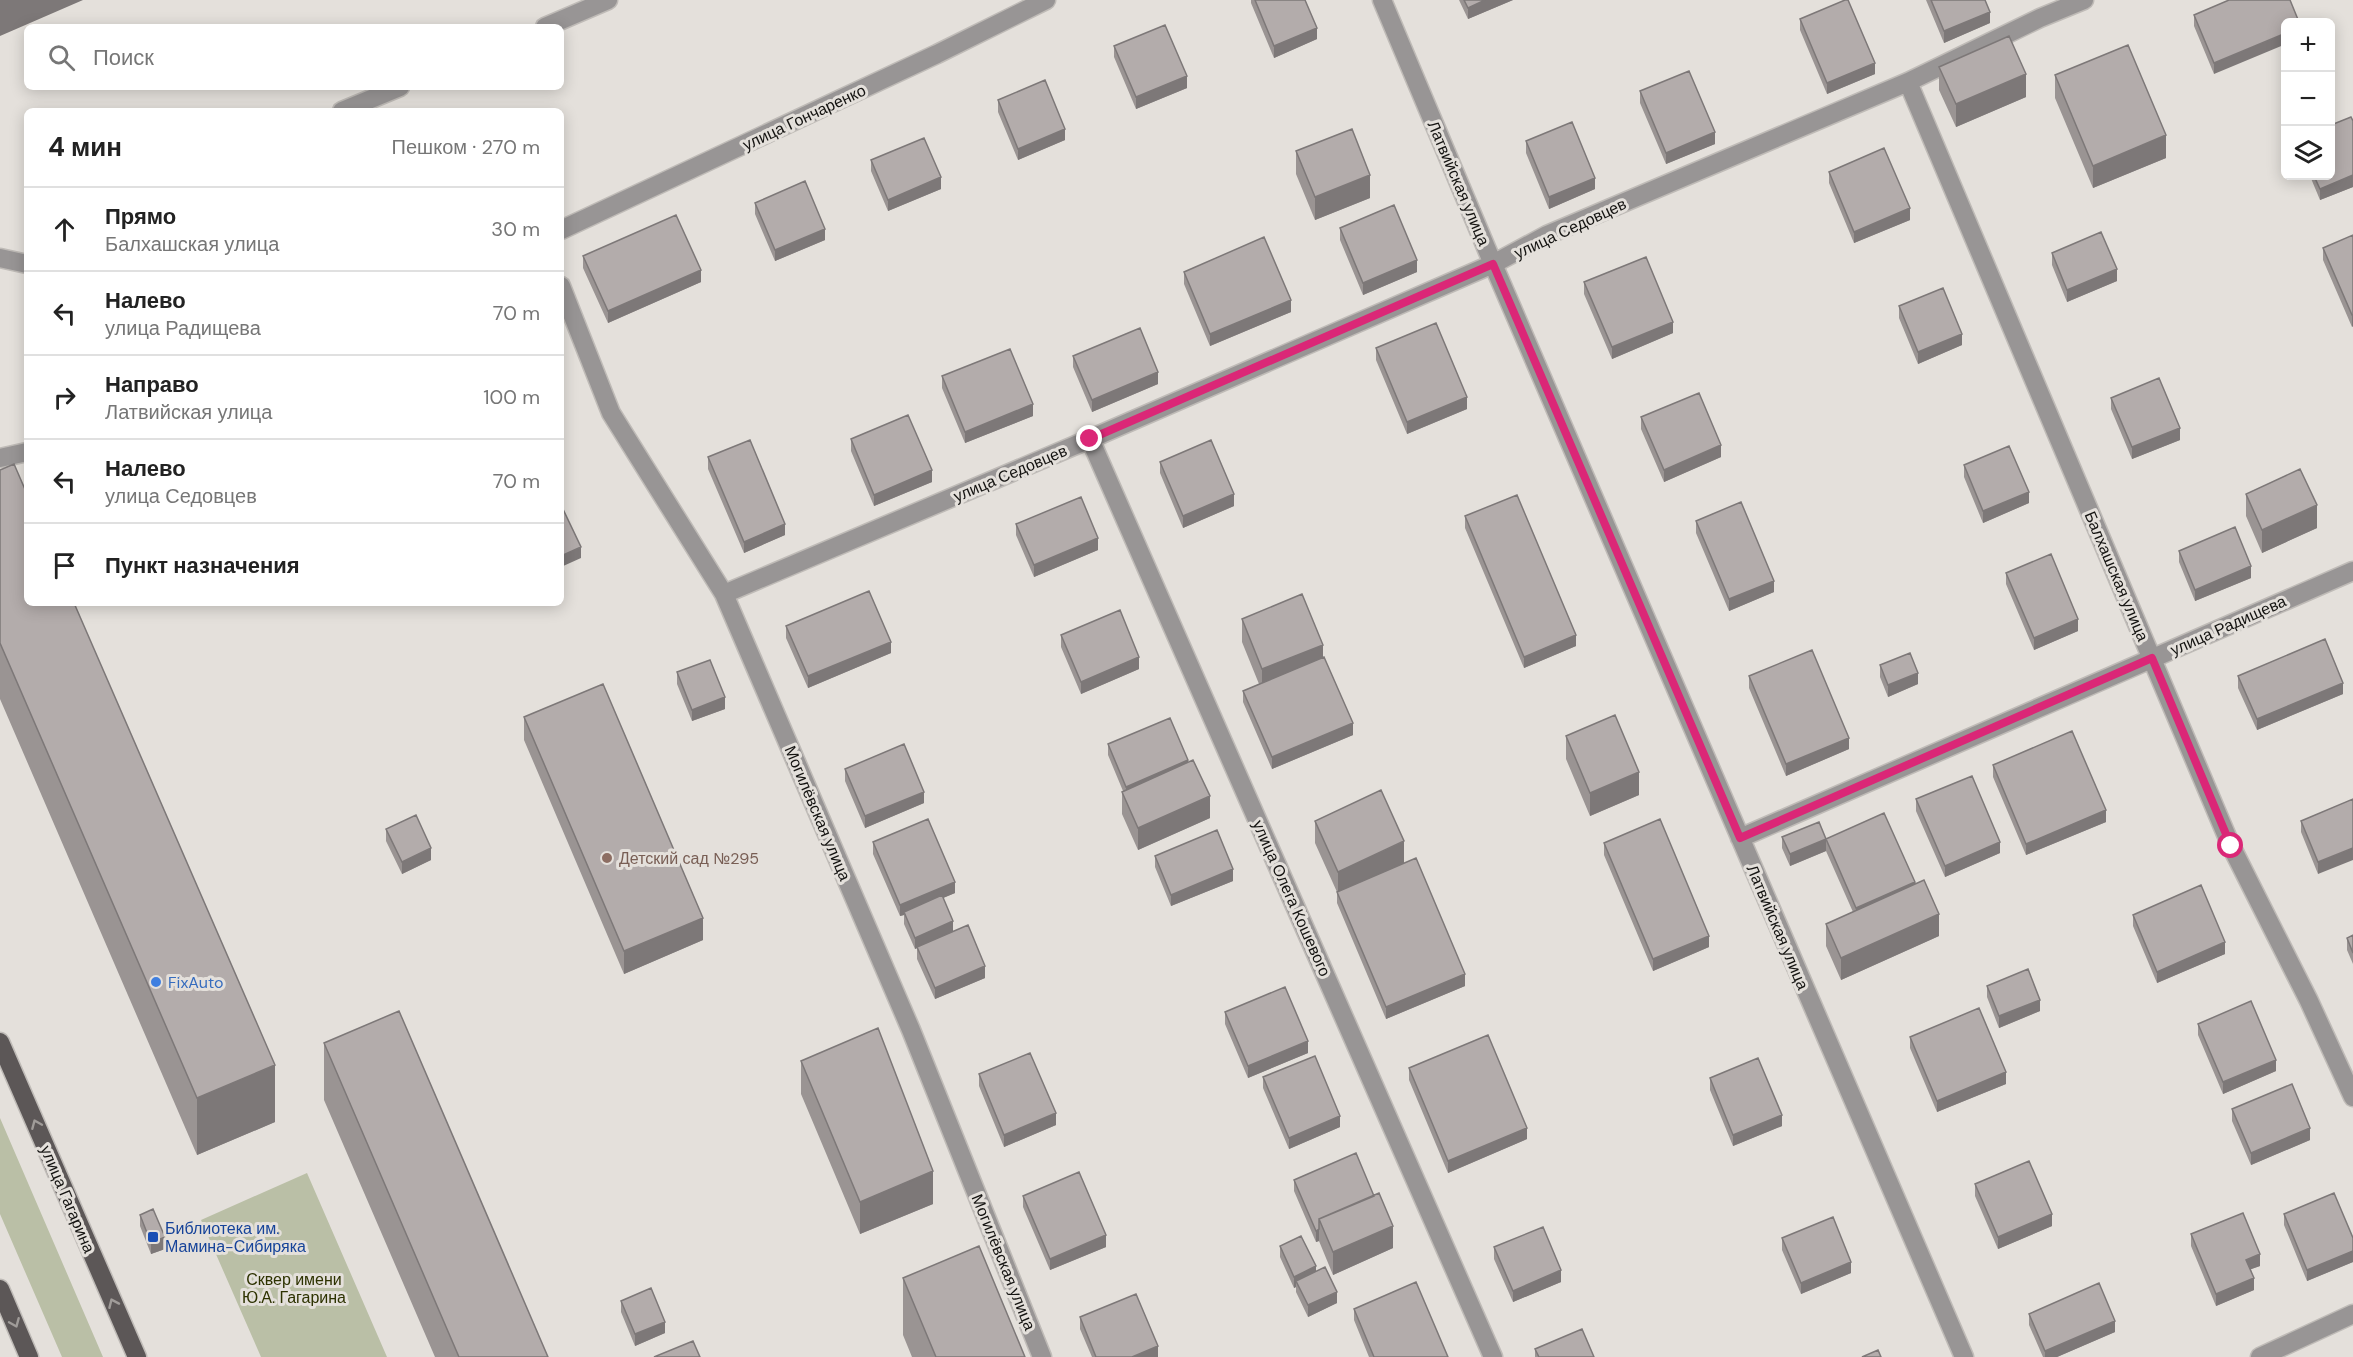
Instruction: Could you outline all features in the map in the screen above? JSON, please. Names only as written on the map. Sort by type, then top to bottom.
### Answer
[{"type":"main road","name":"улица Гагарина","points":[[0,1042],[137,1357]]},
{"type":"main road","points":[[0,1289],[29,1357]]},
{"type":"street","points":[[550,24],[577,6],[608,0]]},
{"type":"street","name":"улица Гончаренко","points":[[564,229],[916,64],[1046,0]]},
{"type":"street","name":"Латвийская улица","points":[[1382,0],[1493,264],[1964,1357]]},
{"type":"street","name":"улица Седовцев","points":[[724,594],[1090,439],[1493,264],[1547,235],[1908,82],[2040,18],[2084,0]]},
{"type":"street","name":"Балхашская улица","points":[[1908,82],[2231,846],[2309,1001],[2353,1097]]},
{"type":"street","points":[[349,108],[393,90]]},
{"type":"street","points":[[0,258],[24,263]]},
{"type":"street","name":"Могилёвская улица","points":[[564,294],[611,413],[724,594],[911,1030],[1042,1357]]},
{"type":"street","name":"улица Олега Кошевого","points":[[1090,439],[1493,1357]]},
{"type":"street","points":[[0,458],[24,453]]},
{"type":"street","name":"улица Радищева","points":[[1740,838],[2353,571]]},
{"type":"street","points":[[2260,1357],[2353,1314]]},
{"type":"green space","points":[[0,1118],[103,1357],[62,1357],[0,1214]]},
{"type":"green space","name":"Сквер имени Ю.А. Гагарина","points":[[307,1173],[387,1357],[261,1357],[201,1220]]},
{"type":"building","points":[[1255,0],[1305,0],[1317,28],[1274,46]]},
{"type":"building","points":[[1464,0],[1485,0],[1468,8]]},
{"type":"building","points":[[1848,0],[1875,63],[1827,83],[1800,19]]},
{"type":"building","points":[[1931,0],[1985,0],[1990,12],[1944,31]]},
{"type":"building","points":[[2229,0],[2290,0],[2297,18],[2281,18],[2281,35],[2214,63],[2194,15]]},
{"type":"building","points":[[1165,25],[1187,76],[1136,97],[1114,46]]},
{"type":"building","points":[[2009,36],[2026,74],[1956,104],[1939,67]]},
{"type":"building","points":[[2128,45],[2166,135],[2093,166],[2055,75]]},
{"type":"building","points":[[1689,71],[1715,132],[1666,153],[1640,91]]},
{"type":"building","points":[[1045,80],[1065,129],[1018,149],[998,100]]},
{"type":"building","points":[[2351,117],[2353,121],[2353,175],[2320,189],[2316,180],[2335,180],[2335,123]]},
{"type":"building","points":[[1572,122],[1595,178],[1549,197],[1526,141]]},
{"type":"building","points":[[1352,129],[1370,175],[1315,197],[1296,151]]},
{"type":"building","points":[[924,138],[941,177],[888,200],[871,160]]},
{"type":"building","points":[[1884,148],[1910,208],[1854,232],[1829,172]]},
{"type":"building","points":[[805,181],[825,229],[775,250],[755,203]]},
{"type":"building","points":[[1394,205],[1417,260],[1363,283],[1340,228]]},
{"type":"building","points":[[676,215],[701,270],[608,311],[583,256]]},
{"type":"building","points":[[2101,232],[2117,269],[2067,290],[2052,253]]},
{"type":"building","points":[[2353,235],[2353,315],[2352,315],[2323,248]]},
{"type":"building","points":[[1264,237],[1291,300],[1210,334],[1184,272]]},
{"type":"building","points":[[1646,257],[1673,322],[1612,347],[1584,282]]},
{"type":"building","points":[[1943,288],[1962,334],[1918,352],[1899,306]]},
{"type":"building","points":[[1436,323],[1467,397],[1407,422],[1376,348]]},
{"type":"building","points":[[1140,328],[1158,372],[1092,400],[1073,356]]},
{"type":"building","points":[[1010,349],[1033,404],[965,432],[942,376]]},
{"type":"building","points":[[2159,378],[2180,428],[2132,447],[2111,398]]},
{"type":"building","points":[[1699,393],[1721,445],[1664,470],[1641,417]]},
{"type":"building","points":[[908,415],[932,470],[874,495],[851,439]]},
{"type":"building","points":[[750,440],[785,524],[744,542],[708,457]]},
{"type":"building","points":[[1211,440],[1234,494],[1183,516],[1160,462]]},
{"type":"building","points":[[2009,446],[2029,492],[1983,511],[1964,465]]},
{"type":"building","points":[[14,464],[24,487],[24,606],[75,606],[275,1065],[197,1098],[0,643],[0,470]]},
{"type":"building","points":[[2300,469],[2317,505],[2262,530],[2246,494]]},
{"type":"building","points":[[1517,495],[1576,635],[1524,657],[1465,516]]},
{"type":"building","points":[[1081,497],[1098,538],[1034,565],[1016,524]]},
{"type":"building","points":[[1741,502],[1774,581],[1729,599],[1696,521]]},
{"type":"building","points":[[564,511],[581,547],[564,555]]},
{"type":"building","points":[[2235,527],[2251,566],[2195,590],[2179,551]]},
{"type":"building","points":[[2051,554],[2078,619],[2034,638],[2006,573]]},
{"type":"building","points":[[869,591],[891,642],[808,676],[786,626]]},
{"type":"building","points":[[1302,594],[1323,645],[1262,669],[1242,619]]},
{"type":"building","points":[[1120,610],[1139,657],[1081,682],[1061,635]]},
{"type":"building","points":[[2325,639],[2343,683],[2257,719],[2238,676]]},
{"type":"building","points":[[1812,650],[1849,738],[1786,764],[1749,676]]},
{"type":"building","points":[[1910,653],[1918,673],[1888,685],[1880,665]]},
{"type":"building","points":[[1324,657],[1353,723],[1272,757],[1243,691]]},
{"type":"building","points":[[710,660],[725,697],[692,710],[677,672]]},
{"type":"building","points":[[603,684],[703,918],[624,951],[524,717]]},
{"type":"building","points":[[1615,715],[1639,772],[1590,793],[1566,736]]},
{"type":"building","points":[[1170,718],[1188,760],[1126,787],[1108,744]]},
{"type":"building","points":[[2072,731],[2106,810],[2026,844],[1993,765]]},
{"type":"building","points":[[904,744],[924,792],[865,816],[845,769]]},
{"type":"building","points":[[1193,760],[1210,796],[1138,828],[1122,792]]},
{"type":"building","points":[[1972,776],[2000,842],[1945,866],[1916,799]]},
{"type":"building","points":[[1381,790],[1404,841],[1338,872],[1315,821]]},
{"type":"building","points":[[2353,799],[2353,848],[2318,862],[2301,821]]},
{"type":"building","points":[[1884,813],[1915,882],[1856,908],[1826,839]]},
{"type":"building","points":[[416,815],[431,848],[402,862],[386,829]]},
{"type":"building","points":[[928,819],[955,882],[900,905],[873,842]]},
{"type":"building","points":[[1660,819],[1709,936],[1653,959],[1604,843]]},
{"type":"building","points":[[1819,822],[1826,839],[1790,854],[1782,837]]},
{"type":"building","points":[[1217,830],[1233,869],[1171,895],[1155,856]]},
{"type":"building","points":[[1416,858],[1465,974],[1386,1007],[1337,892]]},
{"type":"building","points":[[1924,880],[1939,914],[1841,958],[1826,924]]},
{"type":"building","points":[[2201,885],[2225,942],[2157,972],[2133,915]]},
{"type":"building","points":[[942,895],[953,921],[915,938],[904,912]]},
{"type":"building","points":[[968,925],[985,966],[935,988],[917,947]]},
{"type":"building","points":[[2353,935],[2353,953],[2347,938]]},
{"type":"building","points":[[2028,969],[2040,1000],[1999,1016],[1987,986]]},
{"type":"building","points":[[1285,987],[1308,1041],[1248,1066],[1225,1012]]},
{"type":"building","points":[[2251,1001],[2276,1060],[2223,1082],[2198,1024]]},
{"type":"building","points":[[1979,1008],[2006,1072],[1937,1101],[1910,1037]]},
{"type":"building","points":[[399,1011],[548,1357],[459,1357],[324,1043]]},
{"type":"building","points":[[878,1028],[933,1171],[860,1202],[801,1061]]},
{"type":"building","points":[[1488,1035],[1527,1128],[1448,1161],[1409,1068]]},
{"type":"building","points":[[1030,1053],[1056,1113],[1004,1135],[979,1074]]},
{"type":"building","points":[[1315,1056],[1340,1116],[1289,1138],[1263,1077]]},
{"type":"building","points":[[1758,1058],[1782,1115],[1733,1135],[1710,1078]]},
{"type":"building","points":[[2292,1084],[2310,1128],[2251,1153],[2232,1109]]},
{"type":"building","points":[[1356,1153],[1374,1196],[1319,1219],[1319,1229],[1316,1231],[1294,1180]]},
{"type":"building","points":[[2029,1161],[2052,1214],[1998,1237],[1975,1184]]},
{"type":"building","points":[[1079,1172],[1106,1235],[1050,1259],[1023,1196]]},
{"type":"building","points":[[1379,1193],[1393,1226],[1333,1252],[1319,1219]]},
{"type":"building","points":[[2334,1193],[2353,1238],[2353,1251],[2307,1270],[2284,1214]]},
{"type":"building","points":[[153,1209],[165,1237],[151,1243],[140,1215]]},
{"type":"building","points":[[2243,1213],[2260,1254],[2246,1260],[2254,1278],[2216,1294],[2191,1234]]},
{"type":"building","points":[[1833,1217],[1851,1262],[1801,1283],[1782,1238]]},
{"type":"building","points":[[1543,1227],[1561,1270],[1513,1291],[1494,1247]]},
{"type":"building","points":[[1301,1236],[1316,1266],[1294,1277],[1280,1246]]},
{"type":"building","points":[[979,1246],[1025,1357],[936,1357],[903,1278]]},
{"type":"building","points":[[1325,1267],[1337,1292],[1308,1305],[1296,1281]]},
{"type":"building","points":[[1416,1282],[1448,1357],[1374,1357],[1354,1309]]},
{"type":"building","points":[[2099,1283],[2115,1321],[2045,1351],[2029,1314]]},
{"type":"building","points":[[651,1288],[665,1322],[635,1334],[621,1301]]},
{"type":"building","points":[[1136,1294],[1158,1346],[1132,1357],[1096,1357],[1080,1317]]},
{"type":"building","points":[[1582,1329],[1594,1357],[1539,1357],[1535,1349]]},
{"type":"building","points":[[693,1341],[700,1357],[654,1357]]},
{"type":"building","points":[[1878,1350],[1881,1357],[1862,1357]]},
{"type":"place","name":"Детский сад №295","points":[[607,858]]},
{"type":"place","name":"FixAuto","points":[[156,982]]},
{"type":"place","name":"Библиотека им. Мамина-Сибиряка","points":[[153,1237]]},
{"type":"route","points":[[1090,439],[1493,264],[1740,838],[2152,658],[2231,846]]}]
